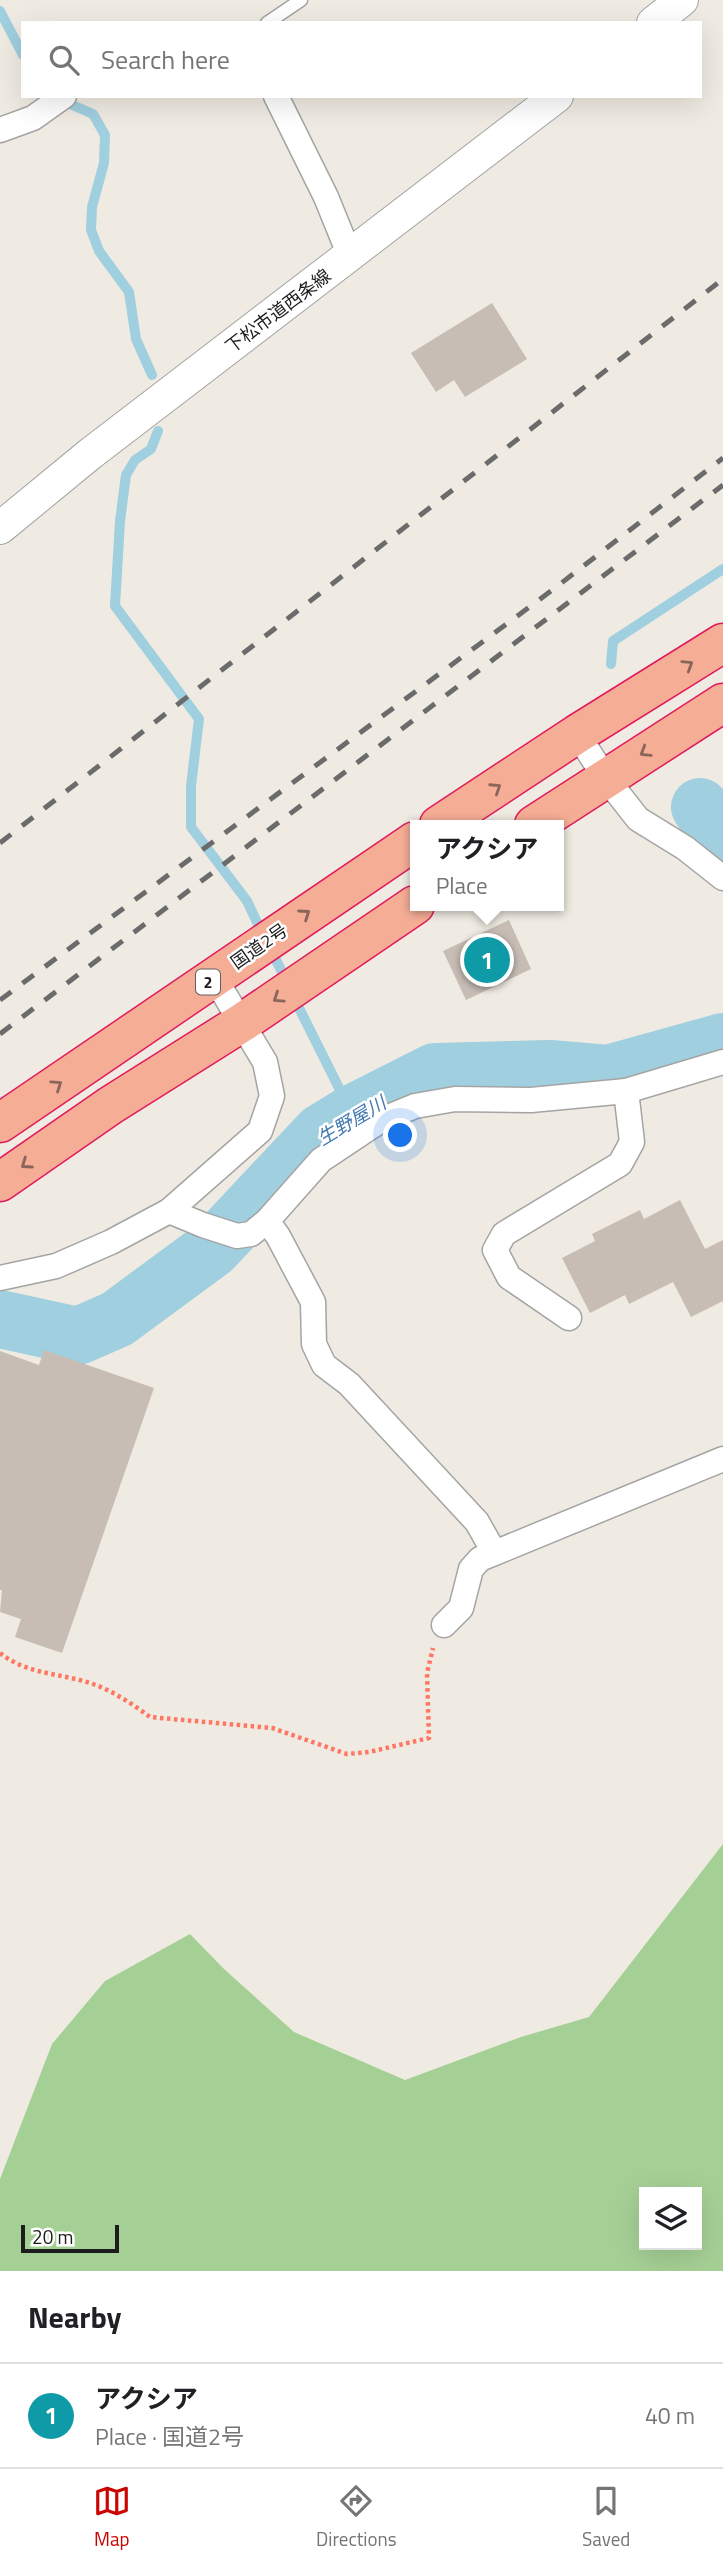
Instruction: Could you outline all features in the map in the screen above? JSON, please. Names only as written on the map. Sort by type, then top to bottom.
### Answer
[{"type":"highway","points":[[447,820],[723,643]]},
{"type":"highway","points":[[542,820],[723,703]]},
{"type":"highway","name":"国道2号","points":[[0,1123],[410,844]]},
{"type":"highway","points":[[0,1182],[111,1105],[243,1022],[410,908]]},
{"type":"street","points":[[656,21],[682,0]]},
{"type":"street","points":[[277,98],[326,197],[350,256]]},
{"type":"street","name":"下松市道西条線","points":[[0,527],[90,454],[554,98]]},
{"type":"street","points":[[0,130],[33,118],[57,102]]},
{"type":"street","points":[[577,734],[605,778],[638,819],[685,848],[723,878]]},
{"type":"street","points":[[0,1278],[56,1266],[111,1242],[169,1210],[260,1131],[272,1096],[265,1062],[214,977]]},
{"type":"street","points":[[169,1210],[237,1236],[251,1234],[267,1221],[321,1160],[382,1120],[415,1106],[455,1099],[531,1100],[626,1091],[723,1062]]},
{"type":"street","points":[[569,1318],[509,1277],[495,1250],[504,1234],[620,1164],[632,1142],[626,1091]]},
{"type":"street","points":[[267,1221],[278,1236],[313,1302],[314,1344],[324,1365],[349,1384],[477,1522],[494,1552]]},
{"type":"street","points":[[444,1625],[461,1608],[471,1569],[480,1559],[723,1459]]},
{"type":"lane","points":[[270,21],[301,0]]},
{"type":"path","points":[[0,1653],[11,1662],[55,1676],[94,1684],[150,1717],[272,1728],[347,1754],[369,1752],[429,1738],[427,1673],[433,1647],[444,1625]]},
{"type":"green space","points":[[723,1844],[723,2271],[0,2271],[0,2179],[52,2044],[105,1981],[190,1934],[223,1968],[294,2032],[405,2080],[521,2037],[589,2017]]},
{"type":"building","points":[[492,303],[527,359],[465,397],[454,380],[436,392],[411,353]]},
{"type":"building","points":[[509,920],[531,969],[466,1000],[443,951]]},
{"type":"building","points":[[680,1200],[705,1249],[723,1240],[723,1301],[691,1317],[673,1282],[629,1304],[625,1295],[590,1313],[562,1258],[595,1241],[592,1234],[640,1210],[644,1219]]},
{"type":"building","points":[[44,1350],[154,1388],[62,1653],[15,1637],[21,1619],[0,1612],[0,1351],[39,1365]]},
{"type":"waterway","points":[[0,11],[21,51]]},
{"type":"waterway","points":[[63,101],[93,114],[105,135],[104,163],[92,207],[91,230],[99,251],[129,292],[136,339],[152,375]]},
{"type":"waterway","points":[[158,431],[151,449],[135,460],[126,475],[120,521],[115,606],[199,719],[191,786],[191,827],[247,901],[263,935]]},
{"type":"waterway","points":[[611,664],[613,641],[723,569]]},
{"type":"waterway","name":"生野屋川","points":[[700,807],[723,843]]},
{"type":"waterway","points":[[270,948],[287,982]]},
{"type":"waterway","points":[[293,996],[352,1114]]},
{"type":"waterway","name":"生野屋川","points":[[0,1319],[78,1336],[117,1319],[212,1249],[321,1133],[352,1114],[435,1072],[550,1069],[608,1074],[723,1042]]},
{"type":"railway","points":[[0,843],[723,279]]},
{"type":"railway","points":[[0,1000],[555,588],[723,458]]},
{"type":"railway","points":[[0,1034],[723,485]]},
{"type":"place","name":"アクシア","points":[[487,960]]}]
